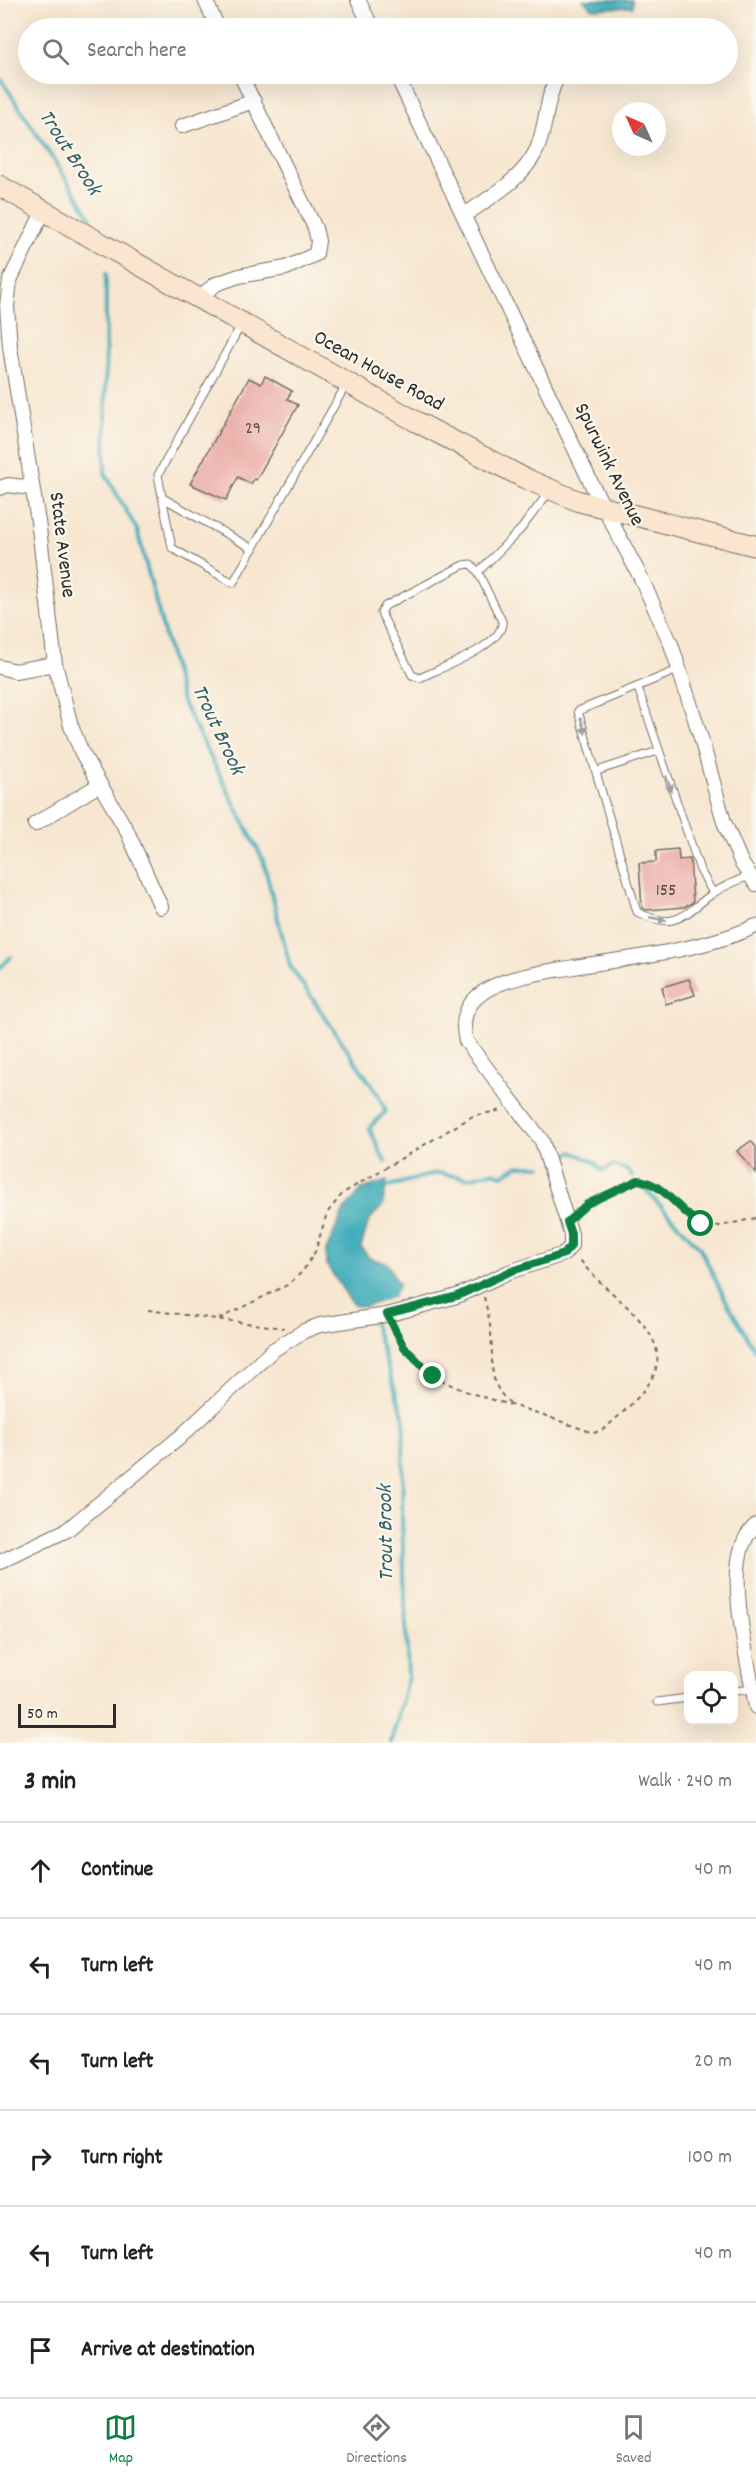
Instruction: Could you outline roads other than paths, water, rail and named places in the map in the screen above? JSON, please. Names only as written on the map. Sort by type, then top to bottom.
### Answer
[{"type":"main road","name":"Ocean House Road","points":[[0,186],[417,422],[551,490],[604,508],[756,546]]},
{"type":"street","points":[[205,0],[213,18]]},
{"type":"street","points":[[358,0],[367,18]]},
{"type":"street","points":[[199,298],[216,284],[296,265],[316,254],[318,241],[315,228],[245,84]]},
{"type":"street","name":"Spurwink Avenue","points":[[401,84],[604,508],[641,578],[680,669],[724,822],[739,857],[753,880]]},
{"type":"street","points":[[465,215],[518,177],[531,160],[545,128],[554,84]]},
{"type":"street","points":[[182,126],[254,101]]},
{"type":"street","name":"State Avenue","points":[[44,210],[10,280],[5,332],[32,488],[55,664],[71,726],[99,785],[127,831],[161,907]]},
{"type":"street","points":[[0,488],[8,485],[32,488]]},
{"type":"street","points":[[0,667],[15,670],[55,664]]},
{"type":"street","points":[[35,824],[99,785]]},
{"type":"street","points":[[0,1562],[67,1530],[171,1445],[273,1350],[304,1331],[320,1325],[387,1314],[457,1296],[509,1272],[564,1254],[571,1246],[571,1234],[542,1141],[466,1041],[462,1026],[465,1011],[483,992],[542,972],[675,950],[756,926]]},
{"type":"street","points":[[756,1525],[745,1540],[741,1551],[737,1591],[756,1707]]},
{"type":"lane","points":[[242,323],[158,475],[172,548],[233,583],[348,383]]},
{"type":"lane","points":[[478,572],[521,529],[551,490]]},
{"type":"lane","points":[[163,498],[253,549]]},
{"type":"lane","points":[[471,564],[478,572],[502,621],[503,629],[488,644],[420,678],[412,675],[381,612],[385,606],[463,565],[471,564]]},
{"type":"lane","points":[[680,669],[578,711],[637,912],[667,921],[687,915],[713,893],[753,880]]},
{"type":"lane","points":[[638,688],[699,870],[713,893]]},
{"type":"lane","points":[[597,771],[658,751]]},
{"type":"lane","points":[[738,1691],[754,1689]]},
{"type":"lane","points":[[657,1702],[684,1699]]},
{"type":"water","points":[[583,0],[632,0],[632,7],[593,9]]},
{"type":"water","points":[[387,1181],[382,1207],[369,1220],[361,1247],[369,1258],[387,1263],[399,1285],[392,1297],[365,1307],[353,1305],[326,1264],[326,1251],[344,1210],[362,1189]]},
{"type":"waterway","name":"Trout Brook","points":[[0,78],[91,217]]},
{"type":"waterway","name":"Trout Brook","points":[[106,274],[105,473],[137,530],[182,701],[263,860],[290,966],[377,1093],[386,1111],[369,1128],[385,1162]]},
{"type":"waterway","points":[[0,968],[11,957]]},
{"type":"waterway","points":[[556,1161],[572,1152],[593,1161],[603,1171],[614,1165],[628,1171],[632,1176]]},
{"type":"waterway","points":[[386,1187],[437,1173],[468,1178],[492,1172],[503,1175],[517,1166],[541,1166]]},
{"type":"waterway","points":[[643,1187],[700,1248],[725,1299],[756,1352]]},
{"type":"waterway","name":"Trout Brook","points":[[374,1324],[404,1418],[402,1521],[408,1677],[391,1743]]}]
